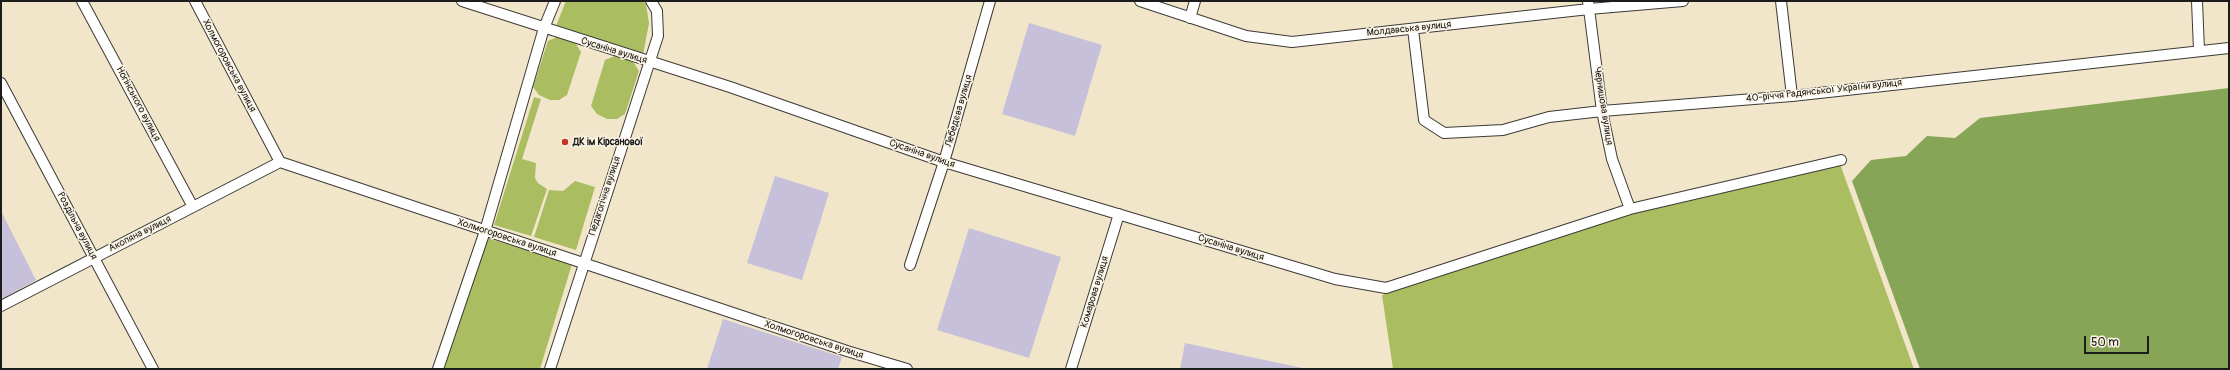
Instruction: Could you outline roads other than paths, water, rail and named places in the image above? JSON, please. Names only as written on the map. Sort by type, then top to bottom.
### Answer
[{"type":"street","name":"Ногінського вулиця","points":[[82,1],[193,207]]},
{"type":"street","name":"Холмогоровська вулиця","points":[[195,1],[280,162],[847,351],[907,369]]},
{"type":"street","name":"Сусаніна вулиця","points":[[462,1],[730,87],[944,162],[1335,279],[1386,288],[1630,209]]},
{"type":"street","points":[[438,369],[485,231],[544,28],[555,1]]},
{"type":"street","name":"Педагогічна вулиця","points":[[550,369],[658,36],[657,11],[651,1]]},
{"type":"street","name":"Лебедєва вулиця","points":[[910,265],[944,162],[990,1]]},
{"type":"street","name":"Молдавська вулиця","points":[[1140,1],[1246,36],[1292,42],[1413,29],[1588,5],[1684,1]]},
{"type":"street","points":[[1190,18],[1195,1]]},
{"type":"street","points":[[1781,1],[1792,96]]},
{"type":"street","points":[[2197,1],[2199,50]]},
{"type":"street","name":"Чернишова вулиця","points":[[1588,5],[1602,111],[1612,159],[1630,209]]},
{"type":"street","name":"40-річчя Радянської України вулиця","points":[[1413,29],[1424,120],[1444,133],[1503,130],[1549,117],[1602,111],[1792,96],[2199,50],[2229,48]]},
{"type":"street","name":"Роздільна вулиця","points":[[1,83],[153,369]]},
{"type":"street","points":[[1630,209],[1841,160]]},
{"type":"street","name":"Акопяна вулиця","points":[[1,306],[280,162]]},
{"type":"street","name":"Комарова вулиця","points":[[1071,369],[1119,214]]},
{"type":"place","name":"ДК ім Кірсанової","points":[[565,142]]}]
